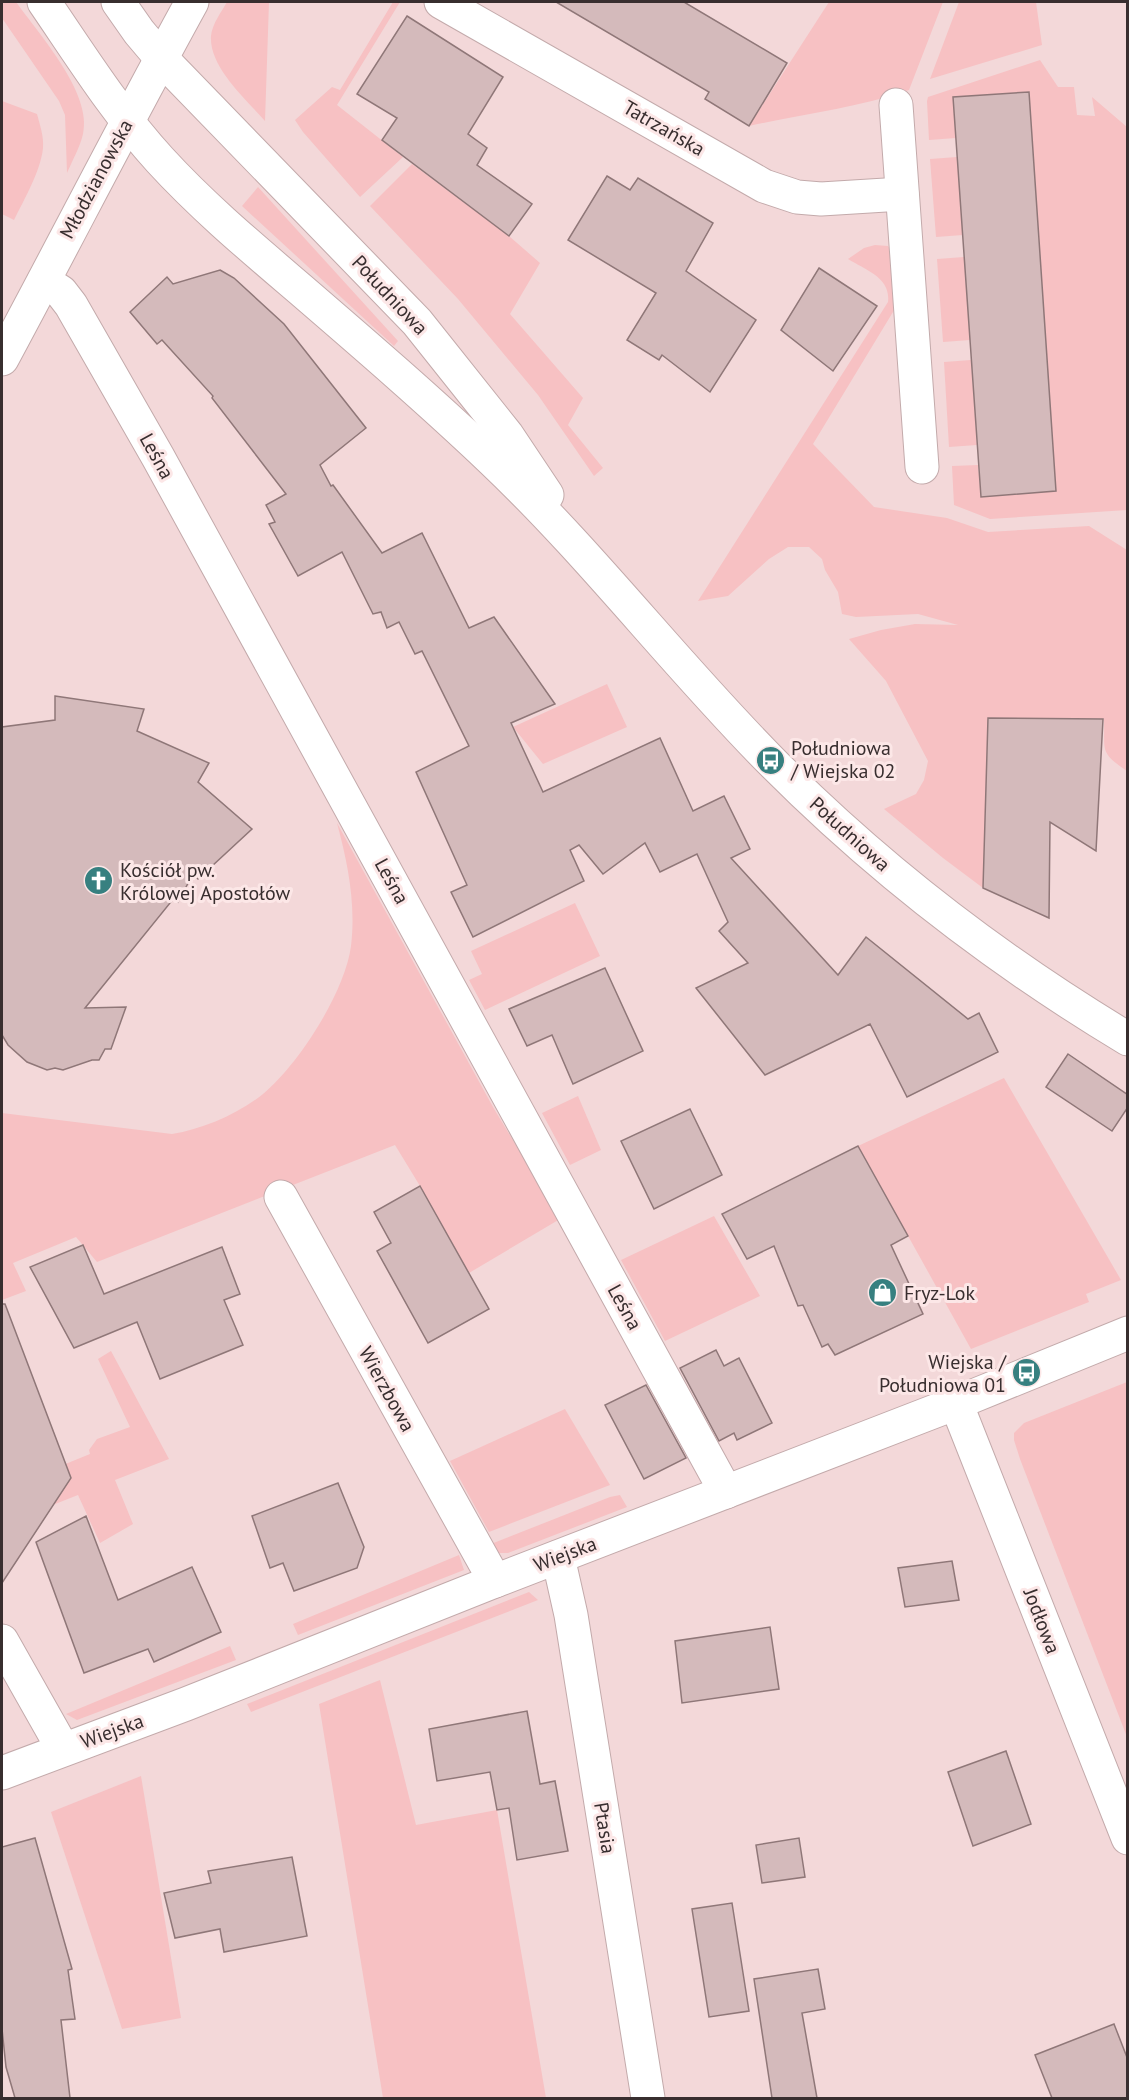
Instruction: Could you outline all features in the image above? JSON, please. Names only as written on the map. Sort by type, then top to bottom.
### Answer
[{"type":"street","name":"Południowa","points":[[44,2],[126,121],[162,163],[232,230],[383,360],[485,453],[588,557],[738,726],[843,830],[914,889],[1005,958],[1128,1039]]},
{"type":"street","name":"Południowa","points":[[118,2],[161,58],[417,322],[507,435],[588,557]]},
{"type":"street","name":"Młodzianowska","points":[[2,358],[126,121],[192,2]]},
{"type":"street","name":"Tatrzańska","points":[[441,2],[764,186],[797,197],[821,199],[902,194]]},
{"type":"street","points":[[896,105],[922,467]]},
{"type":"street","name":"Leśna","points":[[44,281],[61,292],[71,305],[158,457],[726,1492]]},
{"type":"street","name":"Wierzbowa","points":[[281,1197],[495,1581]]},
{"type":"street","name":"Wiejska","points":[[2,1773],[186,1704],[495,1581],[956,1403],[1128,1333]]},
{"type":"street","name":"Jodłowa","points":[[956,1403],[1128,1839]]},
{"type":"street","name":"Ptasia","points":[[558,1557],[573,1627],[648,2098]]},
{"type":"street","points":[[2,1641],[63,1749]]},
{"type":"shaded area","points":[[2,2],[16,2],[62,65],[80,101],[84,118],[83,134],[67,173],[65,115],[59,101],[2,18]]},
{"type":"shaded area","points":[[227,2],[269,2],[265,121],[222,71],[212,48],[213,27]]},
{"type":"shaded area","points":[[393,2],[400,2],[337,105],[403,157],[360,197],[295,120],[332,87],[340,90]]},
{"type":"shaded area","points":[[829,2],[943,2],[909,90],[850,106],[749,126]]},
{"type":"shaded area","points":[[959,2],[1036,2],[1042,45],[930,79]]},
{"type":"shaded area","points":[[1040,60],[1058,87],[1074,87],[1077,115],[1095,116],[1092,97],[1127,127],[1127,510],[990,519],[954,505],[952,466],[978,465],[981,496],[1056,491],[1029,92],[953,97],[956,138],[929,140],[927,101],[928,97]]},
{"type":"shaded area","points":[[2,101],[37,114],[43,140],[39,166],[14,220],[2,214]]},
{"type":"shaded area","points":[[957,157],[963,235],[936,237],[930,159]]},
{"type":"shaded area","points":[[412,164],[509,236],[540,263],[510,314],[583,398],[568,425],[603,468],[594,476],[538,395],[458,299],[370,206]]},
{"type":"shaded area","points":[[258,187],[398,341],[394,346],[242,206]]},
{"type":"shaded area","points":[[875,245],[888,246],[893,254],[896,307],[813,444],[874,507],[947,518],[988,532],[1089,526],[1127,550],[1127,771],[1105,750],[1104,720],[988,718],[983,888],[884,809],[916,794],[924,780],[928,761],[886,681],[849,639],[915,624],[958,625],[918,614],[856,617],[842,614],[838,592],[825,570],[822,559],[809,547],[788,547],[769,559],[728,596],[698,601],[888,302],[886,287],[881,281],[848,259],[864,248]]},
{"type":"shaded area","points":[[964,257],[970,340],[943,342],[937,259]]},
{"type":"shaded area","points":[[971,360],[977,445],[949,447],[944,362]]},
{"type":"shaded area","points":[[607,684],[627,727],[543,764],[513,727]]},
{"type":"shaded area","points":[[337,823],[493,1107],[560,1219],[469,1273],[395,1145],[97,1262],[76,1237],[13,1263],[26,1291],[2,1300],[2,1113],[172,1134],[220,1120],[263,1094],[291,1065],[318,1026],[340,984],[347,964],[351,946],[352,899],[348,869]]},
{"type":"shaded area","points":[[575,903],[600,956],[485,1010],[469,980],[482,974],[471,951]]},
{"type":"shaded area","points":[[1004,1078],[1121,1280],[1086,1294],[1089,1302],[971,1349],[858,1146]]},
{"type":"shaded area","points":[[578,1096],[601,1150],[570,1165],[542,1113]]},
{"type":"shaded area","points":[[714,1216],[760,1296],[665,1341],[621,1260]]},
{"type":"shaded area","points":[[111,1351],[169,1459],[115,1480],[133,1524],[100,1543],[78,1495],[2,1525],[2,1496],[32,1483],[31,1478],[90,1454],[89,1450],[97,1439],[130,1427],[98,1359]]},
{"type":"shaded area","points":[[1127,1382],[1127,1737],[1020,1459],[1014,1433],[1024,1423]]},
{"type":"shaded area","points":[[565,1409],[610,1485],[489,1532],[450,1461]]},
{"type":"shaded area","points":[[620,1495],[627,1507],[508,1553],[498,1553],[491,1544],[610,1497]]},
{"type":"shaded area","points":[[459,1555],[464,1570],[298,1635],[293,1624]]},
{"type":"shaded area","points":[[529,1592],[538,1600],[251,1712],[247,1704]]},
{"type":"shaded area","points":[[230,1646],[236,1660],[77,1720],[66,1714]]},
{"type":"shaded area","points":[[380,1680],[416,1825],[497,1810],[546,2098],[383,2098],[319,1704]]},
{"type":"shaded area","points":[[141,1776],[181,2018],[122,2029],[51,1812]]},
{"type":"building","points":[[556,2],[684,2],[787,63],[749,126],[705,99],[709,92]]},
{"type":"building","points":[[407,16],[503,77],[468,134],[487,148],[477,165],[532,204],[509,236],[382,140],[397,118],[357,94]]},
{"type":"building","points":[[1029,92],[1056,491],[981,497],[953,97]]},
{"type":"building","points":[[607,176],[630,190],[638,178],[713,223],[686,271],[756,320],[710,392],[662,355],[659,360],[627,340],[656,293],[568,240]]},
{"type":"building","points":[[819,268],[877,306],[833,371],[781,330]]},
{"type":"building","points":[[220,270],[234,278],[284,324],[366,428],[320,465],[331,486],[333,485],[382,553],[422,533],[469,628],[494,617],[555,704],[511,723],[543,792],[660,738],[693,811],[724,796],[750,849],[731,858],[838,975],[866,937],[968,1019],[979,1013],[998,1052],[907,1097],[870,1024],[765,1075],[696,988],[748,963],[719,931],[728,922],[697,854],[660,872],[645,843],[603,874],[579,845],[570,850],[584,881],[473,937],[451,892],[467,885],[416,772],[469,746],[422,651],[415,654],[399,622],[387,628],[381,612],[373,614],[342,552],[298,576],[269,524],[275,522],[266,505],[286,494],[212,398],[213,396],[162,340],[157,344],[130,312],[167,277],[173,284]]},
{"type":"building","name":"Kościół pw. Królowej Apostołów","points":[[55,696],[144,709],[137,731],[209,763],[198,782],[252,829],[198,879],[193,874],[178,902],[174,898],[85,1008],[126,1007],[111,1049],[105,1049],[99,1060],[92,1060],[63,1070],[55,1068],[47,1070],[27,1062],[8,1045],[2,1035],[2,727],[55,720]]},
{"type":"building","points":[[988,718],[1103,719],[1096,851],[1050,822],[1049,918],[983,888]]},
{"type":"building","points":[[605,968],[643,1051],[573,1084],[552,1035],[527,1046],[509,1009]]},
{"type":"building","points":[[1068,1054],[1128,1095],[1128,1107],[1112,1131],[1046,1087]]},
{"type":"building","points":[[690,1109],[722,1175],[654,1209],[621,1141]]},
{"type":"building","points":[[858,1146],[908,1236],[891,1245],[923,1314],[835,1355],[828,1344],[822,1347],[803,1305],[798,1306],[774,1246],[747,1259],[722,1214]]},
{"type":"building","points":[[420,1186],[489,1309],[428,1343],[377,1251],[391,1243],[374,1212]]},
{"type":"building","points":[[83,1245],[104,1294],[222,1247],[240,1294],[224,1300],[243,1345],[160,1379],[137,1322],[74,1348],[30,1267]]},
{"type":"building","points":[[2,1304],[5,1304],[71,1478],[2,1583]]},
{"type":"building","points":[[716,1350],[724,1366],[739,1358],[772,1423],[737,1440],[734,1433],[719,1441],[680,1368]]},
{"type":"building","points":[[646,1385],[686,1458],[644,1479],[605,1405]]},
{"type":"building","points":[[338,1483],[364,1547],[357,1568],[294,1591],[283,1563],[270,1568],[252,1516]]},
{"type":"building","points":[[86,1516],[118,1600],[192,1567],[221,1632],[154,1662],[148,1649],[84,1673],[36,1542]]},
{"type":"building","points":[[952,1561],[959,1600],[905,1607],[898,1568]]},
{"type":"building","points":[[770,1627],[779,1689],[682,1703],[675,1641]]},
{"type":"building","points":[[527,1711],[540,1784],[555,1781],[568,1851],[517,1860],[509,1808],[497,1810],[490,1772],[437,1781],[429,1729]]},
{"type":"building","points":[[1006,1751],[1031,1824],[973,1846],[948,1772]]},
{"type":"building","points":[[35,1838],[72,1969],[68,1970],[75,2019],[61,2020],[70,2098],[15,2098],[6,2067],[2,2029],[2,1847]]},
{"type":"building","points":[[799,1838],[805,1877],[762,1883],[756,1845]]},
{"type":"building","points":[[292,1857],[307,1936],[224,1952],[220,1929],[175,1938],[164,1893],[211,1883],[208,1871]]},
{"type":"building","points":[[732,1903],[749,2011],[709,2017],[692,1909]]},
{"type":"building","points":[[818,1969],[825,2009],[802,2013],[817,2098],[772,2098],[754,1979]]},
{"type":"building","points":[[1114,2024],[1128,2060],[1128,2098],[1052,2098],[1035,2055]]},
{"type":"place","name":"Południowa / Wiejska 02","points":[[770,760]]},
{"type":"place","name":"Kościół pw. Królowej Apostołów","points":[[99,881]]},
{"type":"place","name":"Fryz-Lok","points":[[883,1293]]},
{"type":"place","name":"Wiejska / Południowa 01","points":[[1027,1373]]}]
